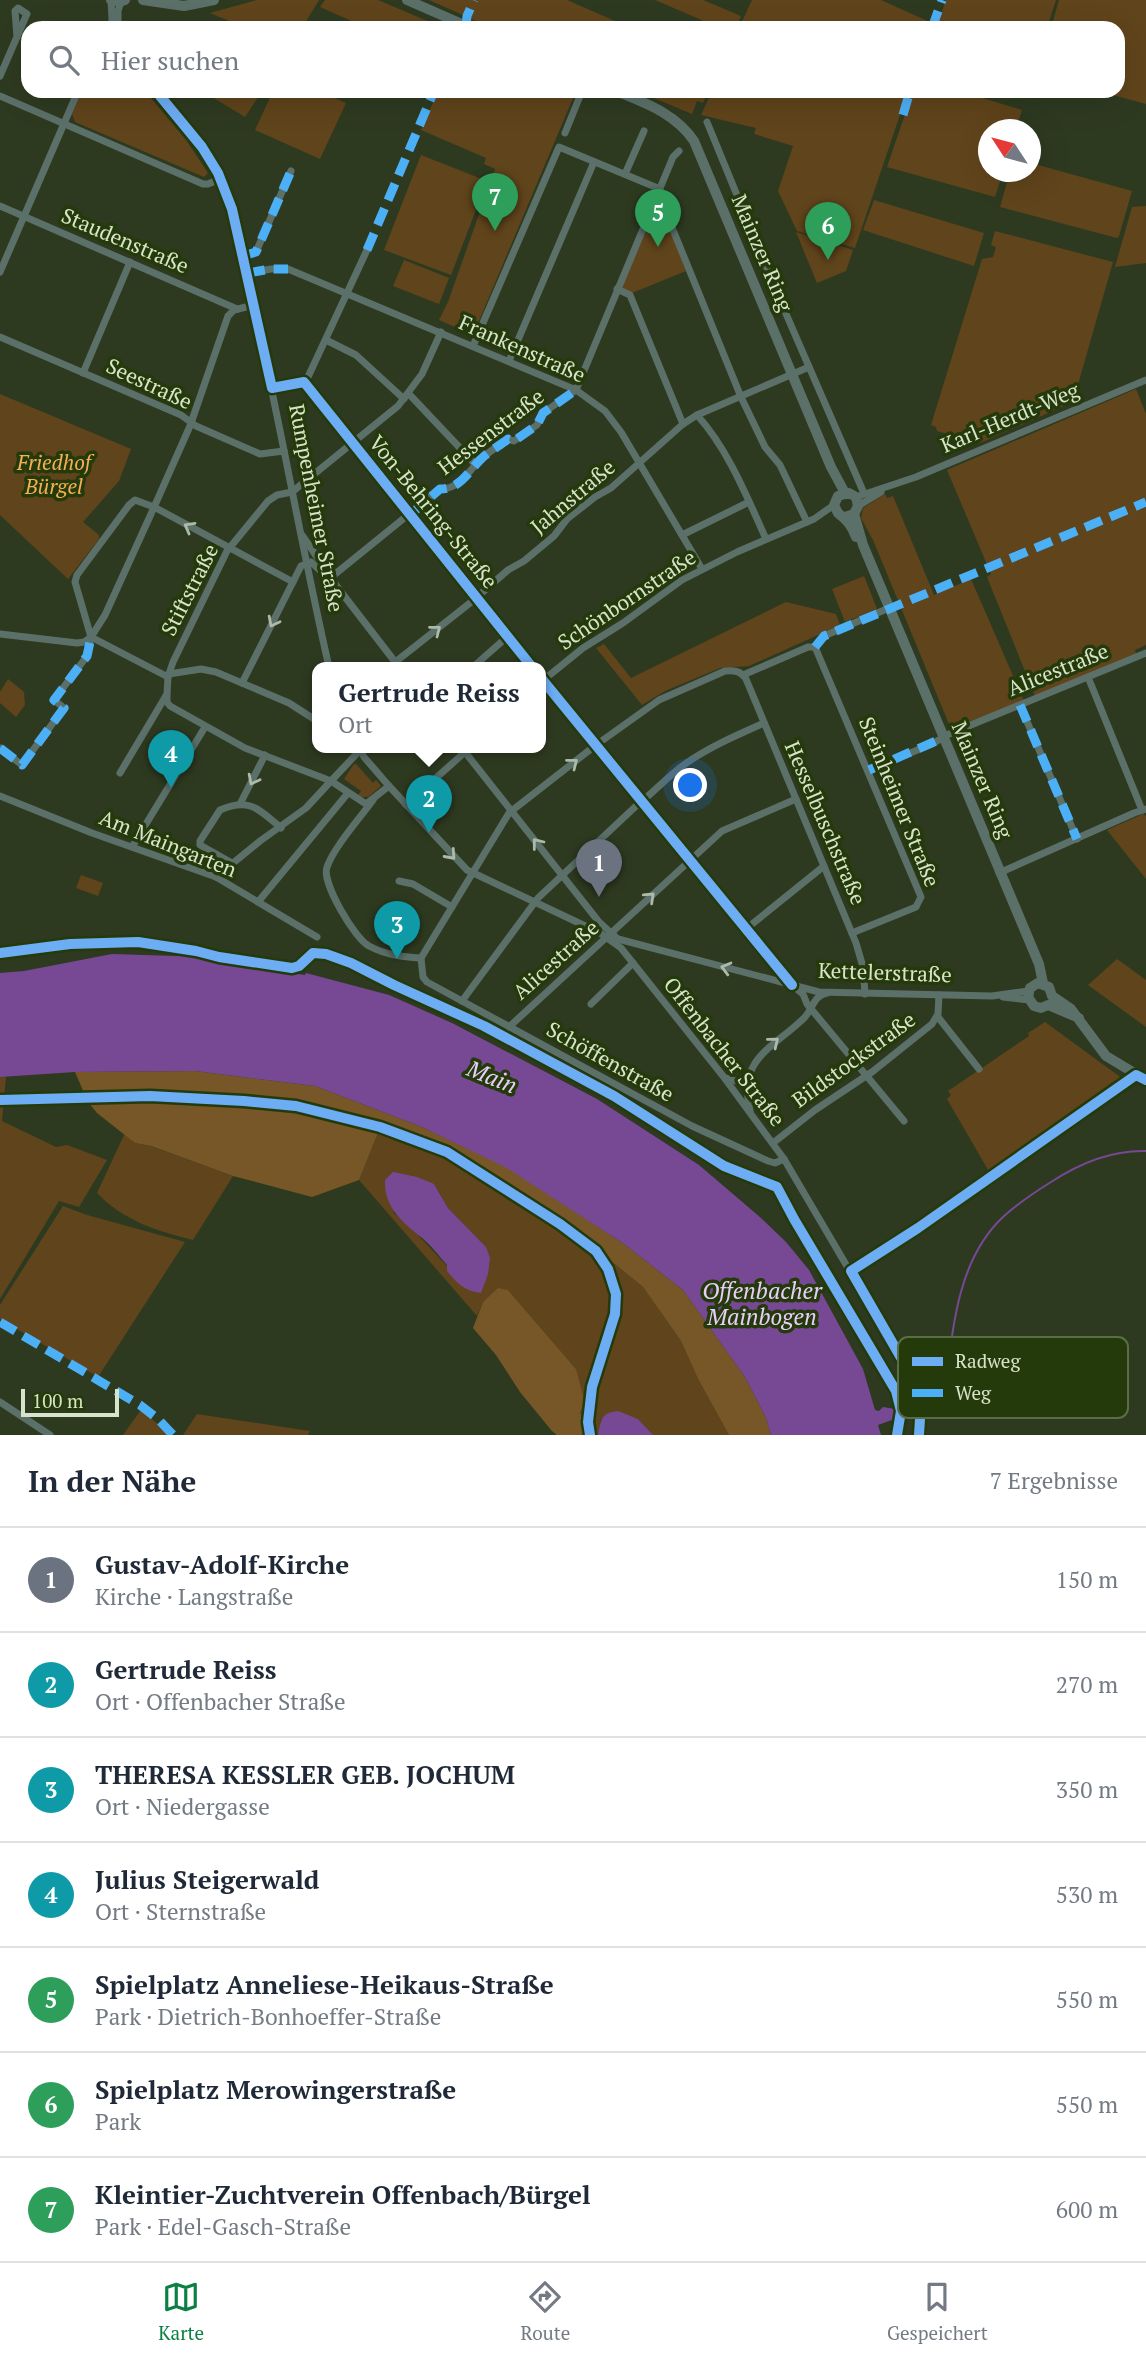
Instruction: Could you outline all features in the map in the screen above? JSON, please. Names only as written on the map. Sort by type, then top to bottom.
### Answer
[{"type":"street","points":[[143,0],[184,6],[214,0]]},
{"type":"street","points":[[407,0],[455,21]]},
{"type":"street","points":[[114,21],[117,1]]},
{"type":"street","points":[[0,76],[17,37]]},
{"type":"street","points":[[0,96],[203,184],[220,178]]},
{"type":"street","points":[[0,272],[75,98]]},
{"type":"street","name":"Rumpenheimer Straße","points":[[162,98],[195,138],[220,178],[232,209],[328,662]]},
{"type":"street","points":[[565,133],[579,98]]},
{"type":"street","name":"Mainzer Ring","points":[[631,98],[671,117],[694,141],[1039,964],[1034,990]]},
{"type":"street","name":"Mainzer Ring","points":[[707,122],[851,465],[848,504]]},
{"type":"street","points":[[625,174],[644,131]]},
{"type":"street","points":[[473,346],[559,147],[659,191],[741,397],[765,447],[780,465],[810,521]]},
{"type":"street","points":[[576,390],[673,157],[679,151]]},
{"type":"street","points":[[509,361],[594,162]]},
{"type":"street","points":[[243,256],[256,252],[291,171]]},
{"type":"street","name":"Staudenstraße","points":[[0,206],[237,309]]},
{"type":"street","points":[[272,388],[304,382],[310,374],[367,250]]},
{"type":"street","points":[[83,373],[130,262]]},
{"type":"street","name":"Frankenstraße","points":[[247,274],[288,269],[576,390],[608,414],[702,569]]},
{"type":"street","points":[[617,289],[630,295],[683,424]]},
{"type":"street","points":[[0,748],[22,765],[64,708],[54,700],[87,656],[91,637],[105,615],[191,423],[226,318],[230,312],[237,309],[254,306]]},
{"type":"street","name":"Stiftstraße","points":[[120,773],[167,694],[169,675],[229,549],[268,501],[277,495],[292,492],[354,443],[406,396],[424,369],[441,332]]},
{"type":"street","name":"Seestraße","points":[[0,337],[181,415],[191,423],[262,455],[284,451]]},
{"type":"street","points":[[326,340],[356,355],[406,396],[476,466]]},
{"type":"street","name":"Jahnstraße","points":[[398,662],[508,570],[524,561],[554,536],[564,522],[595,496],[613,487],[683,424],[697,415],[809,367]]},
{"type":"street","name":"Karl-Herdt-Weg","points":[[848,504],[1146,380]]},
{"type":"street","name":"Von-Behring-Straße","points":[[304,382],[528,662]]},
{"type":"street","name":"Hessenstraße","points":[[330,578],[440,489],[450,489],[472,471],[479,460],[508,439],[514,441],[537,425],[543,413],[576,390]]},
{"type":"street","points":[[697,415],[726,458],[766,539]]},
{"type":"street","points":[[834,471],[851,465]]},
{"type":"street","points":[[293,582],[139,501],[132,502],[77,575],[75,582],[91,637],[109,649],[169,675],[207,670],[289,703],[312,718]]},
{"type":"street","points":[[682,535],[749,502]]},
{"type":"street","name":"Schönbornstraße","points":[[546,677],[664,591],[702,569],[848,504]]},
{"type":"street","points":[[297,517],[307,543],[392,662]]},
{"type":"street","points":[[242,682],[301,566],[305,563],[315,564],[330,578]]},
{"type":"street","points":[[389,786],[373,800],[329,863],[327,878],[341,912],[365,944],[392,955],[421,958],[512,811],[596,746],[666,696],[725,671],[741,673],[808,647],[815,647],[821,638],[889,608]]},
{"type":"street","points":[[0,634],[77,643],[91,637]]},
{"type":"street","points":[[479,662],[508,636]]},
{"type":"street","name":"Steinheimer Straße","points":[[815,647],[921,899],[916,907],[852,933]]},
{"type":"street","name":"Alicestraße","points":[[869,770],[1146,653]]},
{"type":"street","name":"Hesselbuschstraße","points":[[741,673],[852,933],[863,967],[865,994]]},
{"type":"street","points":[[999,873],[1144,809],[1088,677]]},
{"type":"street","points":[[546,685],[792,985],[803,993],[809,1007],[904,1121]]},
{"type":"street","points":[[167,694],[170,706],[205,727],[265,755],[331,781],[363,803],[373,800]]},
{"type":"street","points":[[1020,705],[1077,839]]},
{"type":"street","points":[[462,1001],[534,903],[642,802],[685,764],[719,743],[764,723]]},
{"type":"street","points":[[132,846],[205,727]]},
{"type":"street","points":[[216,877],[312,802],[355,753]]},
{"type":"street","name":"Offenbacher Straße","points":[[361,753],[459,864],[472,874],[609,935],[621,948],[723,1076],[784,1159],[898,1353]]},
{"type":"street","points":[[406,805],[461,753]]},
{"type":"street","points":[[468,753],[609,935]]},
{"type":"street","points":[[240,804],[265,755]]},
{"type":"street","points":[[258,902],[348,793]]},
{"type":"street","name":"Am Maingarten","points":[[0,796],[216,877],[317,937]]},
{"type":"street","name":"Alicestraße","points":[[509,1027],[728,827],[796,799]]},
{"type":"street","points":[[232,863],[200,845],[220,810],[240,804],[253,806],[281,828]]},
{"type":"street","points":[[746,929],[824,866]]},
{"type":"street","points":[[399,881],[413,884],[452,907]]},
{"type":"street","points":[[589,928],[594,928],[596,924],[595,916]]},
{"type":"street","name":"Kettelerstraße","points":[[609,935],[792,985],[835,993],[992,996],[1034,990],[1037,1007],[1050,1001],[1079,1018],[1107,1056],[1146,1080]]},
{"type":"street","points":[[591,1003],[633,962],[631,954],[636,948],[654,949]]},
{"type":"street","name":"Schöffenstraße","points":[[421,958],[424,979],[462,1001],[708,1134],[768,1161],[775,1163],[784,1159]]},
{"type":"street","points":[[1034,990],[1051,989],[1050,1001]]},
{"type":"street","points":[[751,1115],[747,1091],[757,1059],[766,1048],[804,1019],[809,1007],[820,995],[835,993]]},
{"type":"street","name":"Bildstockstraße","points":[[773,1143],[815,1110],[866,1077],[932,1024],[938,1017],[939,995]]},
{"type":"street","points":[[938,1017],[979,1069]]},
{"type":"street","points":[[723,1076],[739,1083],[751,1072]]},
{"type":"street","points":[[0,1402],[50,1435]]},
{"type":"green space","points":[[257,0],[319,0],[306,21],[229,21],[210,13]]},
{"type":"green space","points":[[325,0],[378,0],[428,21],[351,21],[320,7]]},
{"type":"green space","points":[[429,0],[567,0],[615,21],[476,21]]},
{"type":"green space","points":[[655,0],[703,0],[741,16],[739,21],[704,21]]},
{"type":"green space","points":[[752,0],[881,0],[928,21],[742,21]]},
{"type":"green space","points":[[946,0],[1056,0],[1049,21],[939,21]]},
{"type":"green space","points":[[1059,0],[1146,0],[1146,104],[1124,98],[1125,21],[1053,21]]},
{"type":"green space","points":[[79,98],[151,98],[186,140],[208,173],[204,177],[75,122],[72,114]]},
{"type":"green space","points":[[214,98],[257,98],[245,117]]},
{"type":"green space","points":[[270,98],[335,98],[346,103],[320,159],[255,130]]},
{"type":"green space","points":[[435,98],[573,98],[473,335],[439,320],[448,302],[495,169],[484,164],[486,158],[421,130]]},
{"type":"green space","points":[[654,98],[705,98],[703,103],[697,101],[692,114]]},
{"type":"green space","points":[[709,98],[906,98],[855,248],[797,231],[778,191],[793,146],[754,134],[756,128],[701,115]]},
{"type":"green space","points":[[911,98],[982,98],[1022,110],[1019,119],[978,119],[978,182],[1000,182],[995,197],[887,167]]},
{"type":"green space","points":[[421,155],[487,181],[451,275],[384,250]]},
{"type":"green space","points":[[1041,166],[1132,191],[1117,238],[1000,207],[1007,182],[1041,182]]},
{"type":"green space","points":[[874,200],[984,233],[974,266],[863,230]]},
{"type":"green space","points":[[1146,206],[1146,263],[1115,267],[1132,207]]},
{"type":"green space","points":[[656,207],[661,208],[686,271],[632,293],[624,290],[622,286],[650,220],[656,222],[659,214],[654,211]]},
{"type":"green space","points":[[995,231],[1113,262],[1073,402],[980,443],[937,431],[936,427],[931,425],[982,259],[993,257],[996,247],[991,245]]},
{"type":"green space","points":[[796,232],[853,250],[846,271],[817,283]]},
{"type":"green space","points":[[404,260],[449,278],[439,304],[393,286]]},
{"type":"green space","points":[[1136,389],[1146,414],[1146,645],[1135,650],[1136,654],[1035,696],[987,577],[991,574],[947,470]]},
{"type":"green space","name":"Friedhof Bürgel","points":[[0,394],[131,449],[119,481],[83,522],[99,535],[99,539],[68,579],[0,515]]},
{"type":"green space","points":[[885,494],[887,498],[893,496],[934,595],[971,579],[1024,701],[951,729],[873,540],[861,518],[863,508]]},
{"type":"green space","points":[[864,576],[877,609],[845,622],[832,589]]},
{"type":"green space","points":[[786,602],[836,614],[840,625],[749,666],[720,668],[665,691],[642,705],[596,648],[604,644],[631,678]]},
{"type":"green space","points":[[8,679],[24,692],[25,705],[16,717],[0,703],[0,692]]},
{"type":"green space","points":[[354,764],[373,783],[376,780],[381,786],[368,797],[358,795],[361,791],[344,779]]},
{"type":"green space","points":[[1143,814],[1146,816],[1146,879],[1107,830]]},
{"type":"green space","points":[[81,875],[103,883],[98,896],[76,888]]},
{"type":"green space","points":[[1117,959],[1146,980],[1146,1027],[1088,985]]},
{"type":"green space","points":[[1045,1022],[1123,1079],[1117,1088],[991,1175],[947,1099],[951,1095],[948,1091],[1029,1036],[1028,1033]]},
{"type":"green space","points":[[6,1076],[2,1121],[56,1147],[67,1145],[107,1160],[79,1207],[59,1201],[0,1299],[0,1077]]},
{"type":"green space","points":[[125,1133],[135,1143],[233,1176],[193,1240],[142,1224],[118,1211],[97,1193]]},
{"type":"green space","points":[[378,1133],[491,1175],[600,1252],[643,1287],[681,1341],[698,1379],[729,1435],[653,1435],[638,1419],[601,1419],[598,1435],[588,1435],[580,1412],[576,1369],[508,1290],[483,1302],[477,1316],[359,1180]],"holes":[[[434,1184],[448,1208],[486,1247],[447,1271],[447,1266],[393,1212]]]},
{"type":"green space","points":[[63,1206],[185,1242],[98,1377],[0,1319],[0,1305]]},
{"type":"green space","points":[[141,1410],[171,1435],[123,1435]]},
{"type":"green space","points":[[197,1414],[310,1431],[308,1435],[183,1435]]},
{"type":"shaded area","points":[[195,1071],[315,1086],[422,1127],[507,1167],[624,1244],[683,1290],[745,1377],[766,1418],[771,1435],[729,1435],[698,1379],[681,1341],[643,1287],[600,1252],[491,1175],[378,1133],[359,1180],[312,1197],[233,1176],[151,1146],[135,1143],[97,1113],[88,1102],[75,1072]]},
{"type":"shaded area","points":[[498,1288],[508,1290],[576,1369],[585,1403],[580,1412],[588,1435],[557,1435],[552,1431],[473,1328],[483,1302]]},
{"type":"water","name":"Offenbacher Mainbogen","points":[[112,954],[207,957],[207,961],[305,975],[306,973],[389,995],[452,1023],[597,1099],[699,1165],[786,1242],[809,1270],[863,1369],[875,1410],[879,1411],[883,1407],[895,1409],[898,1412],[897,1418],[878,1425],[881,1435],[771,1435],[766,1418],[745,1377],[683,1290],[624,1244],[507,1168],[422,1127],[315,1086],[195,1071],[75,1072],[0,1077],[0,973]]},
{"type":"water","points":[[393,1172],[434,1184],[448,1208],[486,1247],[490,1258],[481,1293],[458,1283],[435,1251],[396,1213],[385,1190],[385,1180]]},
{"type":"water","points":[[618,1411],[638,1419],[653,1435],[598,1435],[603,1418],[608,1413]]},
{"type":"waterway","points":[[952,1337],[965,1278],[987,1235],[1003,1217],[1073,1169],[1108,1155],[1146,1151]]},
{"type":"marked path","points":[[466,21],[474,0]]},
{"type":"marked path","points":[[934,21],[942,0]]},
{"type":"marked path","points":[[367,250],[431,98]]},
{"type":"marked path","points":[[903,115],[908,98]]},
{"type":"marked path","points":[[243,256],[256,252],[291,171]]},
{"type":"marked path","points":[[247,273],[288,269]]},
{"type":"marked path","points":[[411,514],[440,489],[458,483],[480,460],[508,439],[514,441],[537,425],[543,413],[576,390]]},
{"type":"marked path","points":[[815,647],[824,636],[1146,502]]},
{"type":"marked path","points":[[0,748],[22,765],[64,708],[54,700],[87,656],[91,637]]},
{"type":"marked path","points":[[1020,705],[1077,839]]},
{"type":"marked path","points":[[869,770],[943,738]]},
{"type":"marked path","points":[[0,1322],[140,1405],[173,1435]]},
{"type":"cycle path","points":[[162,98],[202,147],[218,173],[232,209],[272,388],[304,382],[528,662]]},
{"type":"cycle path","points":[[546,684],[792,985]]},
{"type":"cycle path","points":[[0,953],[70,944],[138,942],[292,968],[299,966],[313,953],[326,954],[351,963],[484,1026],[614,1096],[724,1166],[777,1187],[896,1391],[898,1399]]},
{"type":"cycle path","points":[[898,1353],[851,1271],[918,1228],[1136,1075],[1146,1080]]},
{"type":"cycle path","points":[[0,1100],[150,1096],[296,1106],[380,1127],[447,1152],[560,1224],[596,1251],[608,1269],[616,1294],[615,1314],[592,1387],[588,1422],[590,1435]]},
{"type":"cycle path","points":[[897,1435],[900,1418]]},
{"type":"cycle path","points":[[919,1435],[920,1418]]},
{"type":"place","name":"Kleintier-Zuchtverein Offenbach/Bürgel","points":[[495,231]]},
{"type":"place","name":"Spielplatz Anneliese-Heikaus-Straße","points":[[658,247]]},
{"type":"place","name":"Spielplatz Merowingerstraße","points":[[828,260]]},
{"type":"place","name":"Julius Steigerwald","points":[[171,788]]},
{"type":"place","name":"Gertrude Reiss","points":[[429,833]]},
{"type":"place","name":"Gustav-Adolf-Kirche","points":[[599,897]]},
{"type":"place","name":"THERESA KESSLER GEB. JOCHUM","points":[[397,959]]},
{"type":"water label","name":"Main","points":[[492,1077]]}]
